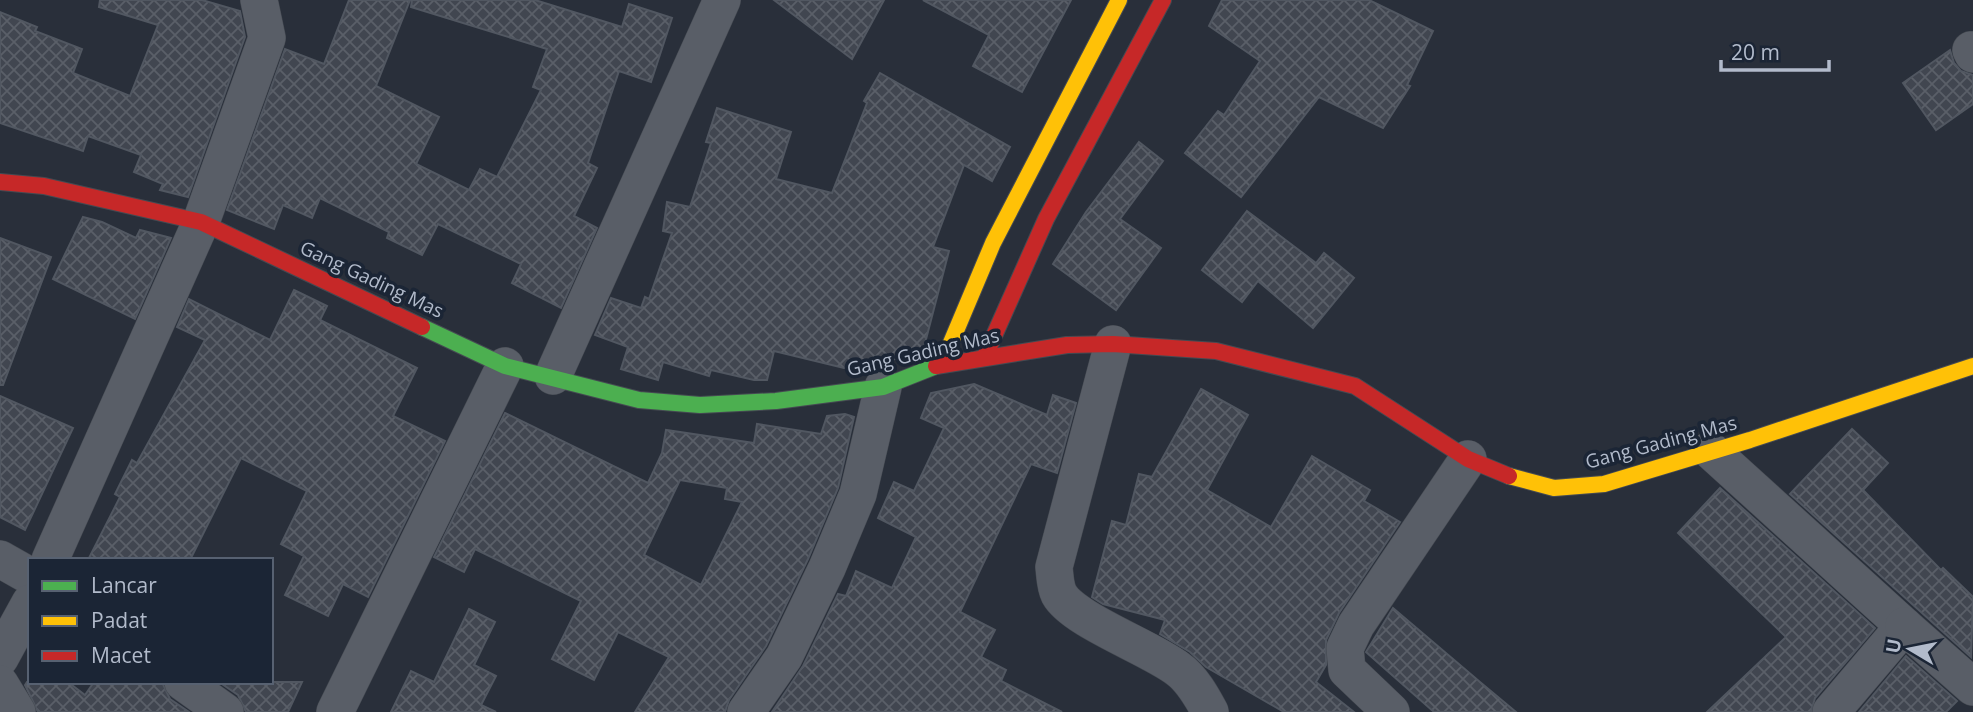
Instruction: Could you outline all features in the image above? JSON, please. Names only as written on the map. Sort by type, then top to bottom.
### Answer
[{"type":"street","points":[[51,558],[201,222],[267,38],[259,0]]},
{"type":"street","points":[[553,376],[722,0]]},
{"type":"street","points":[[942,365],[993,243],[1119,0]]},
{"type":"street","points":[[985,356],[1015,279],[1044,218],[1163,0]]},
{"type":"street","name":"Gang Gading Mas","points":[[0,182],[44,186],[201,222],[506,366],[639,400],[700,405],[776,401],[883,387],[942,365],[1066,345],[1113,344],[1216,351],[1354,386],[1468,459],[1524,482],[1554,488],[1604,484],[1973,366]]},
{"type":"street","points":[[1113,344],[1054,567],[1055,582],[1059,596],[1075,610],[1178,669],[1201,695],[1210,712]]},
{"type":"street","points":[[335,712],[506,366]]},
{"type":"street","points":[[746,712],[784,657],[832,556],[858,494],[883,387]]},
{"type":"street","points":[[1710,450],[1973,687]]},
{"type":"street","points":[[1391,712],[1347,670],[1345,648],[1356,625],[1468,459]]},
{"type":"street","points":[[0,559],[28,575]]},
{"type":"street","points":[[0,658],[28,607]]},
{"type":"street","points":[[1831,712],[1904,626]]},
{"type":"street","points":[[0,684],[17,712]]},
{"type":"street","points":[[186,684],[225,712]]},
{"type":"building","points":[[100,0],[202,0],[240,11],[245,37],[188,197],[160,190],[163,184],[134,172],[141,155],[88,136],[83,151],[0,123],[0,12],[37,27],[35,31],[82,49],[73,73],[130,96],[158,25],[99,7]]},
{"type":"building","points":[[349,0],[410,0],[376,86],[439,117],[416,164],[469,190],[480,169],[497,177],[541,90],[533,87],[547,49],[411,7],[412,0],[535,0],[622,27],[629,4],[672,18],[651,82],[619,71],[588,163],[597,168],[574,216],[597,228],[561,308],[512,283],[521,264],[438,224],[422,255],[387,238],[389,232],[320,198],[312,218],[283,205],[274,229],[227,210],[285,49],[324,64]]},
{"type":"building","points":[[774,0],[884,0],[852,59]]},
{"type":"building","points":[[923,0],[1071,0],[1022,92],[973,66],[989,35]]},
{"type":"building","points":[[1222,0],[1369,0],[1433,31],[1407,85],[1410,86],[1383,128],[1319,97],[1241,197],[1185,153],[1218,111],[1224,115],[1260,61],[1209,26]]},
{"type":"building","points":[[1950,50],[1954,63],[1961,71],[1973,75],[1973,104],[1936,130],[1903,83]]},
{"type":"building","points":[[880,73],[1010,147],[992,181],[964,165],[933,247],[949,251],[924,347],[890,361],[844,368],[774,351],[767,380],[754,380],[711,370],[709,376],[663,362],[658,380],[621,369],[628,347],[595,335],[611,298],[641,308],[645,297],[649,299],[672,233],[663,231],[667,202],[690,207],[711,143],[706,142],[717,108],[791,132],[776,179],[832,193],[867,103],[864,101]]},
{"type":"building","points":[[1139,142],[1163,161],[1120,219],[1161,248],[1116,310],[1053,264],[1086,212]]},
{"type":"building","points":[[1247,211],[1316,263],[1324,253],[1354,278],[1313,328],[1258,281],[1242,302],[1202,270]]},
{"type":"building","points":[[83,217],[102,222],[136,238],[140,230],[171,238],[135,319],[53,279]]},
{"type":"building","points":[[0,238],[51,257],[3,385],[0,385]]},
{"type":"building","points":[[294,290],[327,306],[320,320],[417,368],[393,416],[445,441],[368,597],[343,584],[328,616],[285,595],[304,556],[281,544],[307,491],[241,458],[191,558],[89,558],[120,497],[115,494],[132,460],[137,463],[205,340],[177,327],[189,299],[270,340]]},
{"type":"building","points":[[974,384],[1047,415],[1053,395],[1076,403],[1057,473],[1031,464],[960,612],[995,630],[981,657],[1006,670],[1001,681],[1062,712],[772,712],[803,666],[838,594],[846,596],[856,571],[892,588],[916,537],[878,518],[894,482],[914,491],[944,428],[921,418],[931,393]]},
{"type":"building","points":[[1201,389],[1248,415],[1207,490],[1271,527],[1312,456],[1370,490],[1364,501],[1400,522],[1339,613],[1326,640],[1326,665],[1316,682],[1354,712],[1284,712],[1206,667],[1190,652],[1160,634],[1165,620],[1103,604],[1092,597],[1112,521],[1126,525],[1139,474],[1152,477]]},
{"type":"building","points":[[0,396],[73,428],[25,530],[0,517]]},
{"type":"building","points":[[505,413],[648,483],[662,453],[666,430],[754,443],[757,424],[821,434],[827,416],[845,414],[854,417],[838,488],[808,559],[766,646],[729,700],[725,712],[635,712],[669,657],[618,632],[594,680],[552,659],[581,601],[475,549],[464,572],[434,557]],"holes":[[[680,480],[727,488],[725,499],[742,502],[701,585],[644,555]]]},
{"type":"building","points":[[1852,429],[1888,463],[1863,490],[1941,570],[1943,568],[1973,597],[1971,657],[1790,494]]},
{"type":"building","points":[[1720,488],[1875,628],[1815,698],[1811,712],[1707,712],[1786,637],[1678,533]]},
{"type":"building","points":[[1393,608],[1516,712],[1434,712],[1366,652]]},
{"type":"building","points":[[469,609],[495,622],[474,665],[496,676],[481,705],[496,712],[391,712],[411,671],[434,682]]},
{"type":"building","points":[[1906,656],[1957,701],[1946,712],[1859,712]]},
{"type":"building","points":[[27,682],[71,684],[85,695],[93,684],[163,684],[170,699],[189,712],[38,712],[25,685]]},
{"type":"building","points":[[302,682],[288,712],[246,712],[238,695],[222,684]]},
{"type":"traffic: fast","points":[[422,327],[505,366],[639,400],[700,405],[776,401],[883,387],[936,366]]},
{"type":"traffic: slow","points":[[942,364],[993,243],[1119,0]]},
{"type":"traffic: slow","points":[[1509,476],[1554,488],[1604,484],[1750,440],[1973,366]]},
{"type":"traffic: jam","points":[[985,356],[1046,219],[1163,0]]},
{"type":"traffic: jam","points":[[0,182],[44,186],[201,222],[422,327]]},
{"type":"traffic: jam","points":[[936,366],[1067,345],[1113,344],[1216,351],[1355,386],[1468,459],[1509,476]]}]
